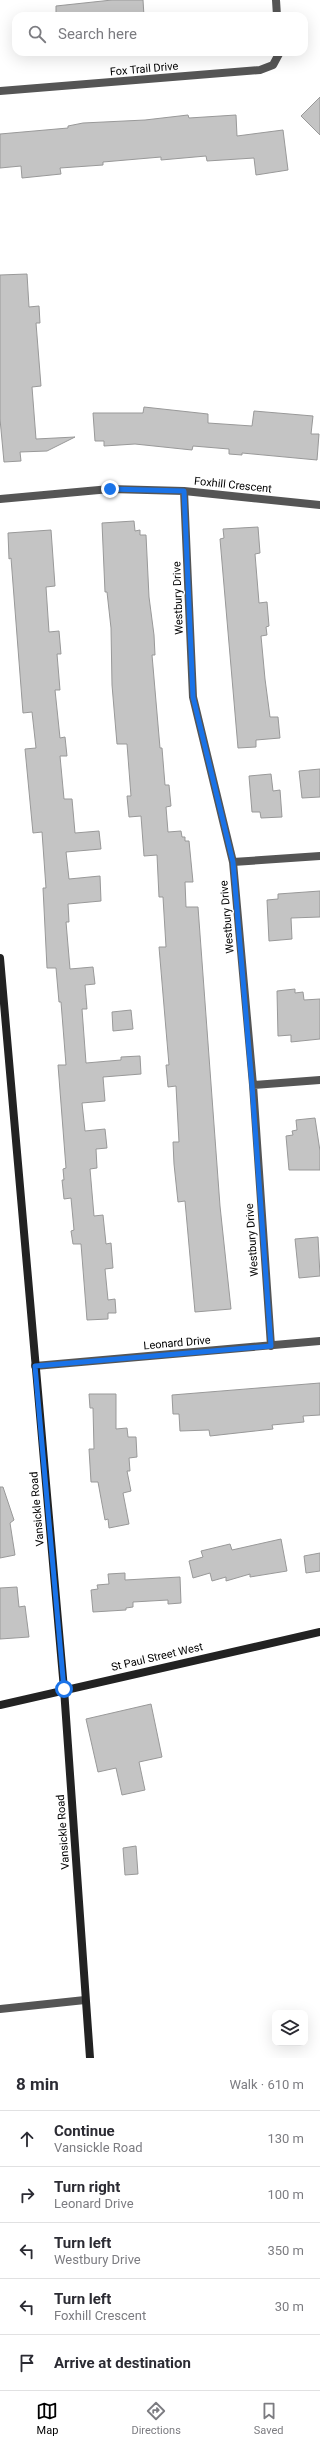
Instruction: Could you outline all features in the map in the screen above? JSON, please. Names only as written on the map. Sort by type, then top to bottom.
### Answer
[{"type":"street","points":[[276,0],[277,12]]},
{"type":"street","name":"Fox Trail Drive","points":[[0,91],[260,70],[273,65],[278,56]]},
{"type":"street","name":"Foxhill Crescent","points":[[0,499],[110,489],[184,491],[320,505]]},
{"type":"street","name":"Westbury Drive","points":[[184,491],[193,697],[233,862],[252,1085],[271,1346]]},
{"type":"street","points":[[233,862],[320,856]]},
{"type":"street","name":"Vansickle Road","points":[[0,958],[64,1689],[90,2058]]},
{"type":"street","points":[[252,1085],[320,1080]]},
{"type":"street","name":"Leonard Drive","points":[[35,1366],[320,1341]]},
{"type":"street","name":"St Paul Street West","points":[[0,1705],[64,1689],[320,1632]]},
{"type":"street","points":[[0,2008],[85,2000]]},
{"type":"building","points":[[112,0],[143,0],[144,12],[56,12],[56,6]]},
{"type":"building","points":[[320,97],[320,135],[301,116]]},
{"type":"building","points":[[188,115],[189,118],[236,115],[237,136],[283,130],[288,170],[256,175],[254,158],[207,161],[206,156],[161,160],[161,157],[103,162],[103,165],[60,168],[61,174],[22,178],[21,166],[0,168],[0,134],[68,128],[68,126],[83,123],[145,120]]},
{"type":"building","points":[[27,274],[29,307],[39,306],[40,323],[36,323],[41,386],[32,387],[36,439],[75,437],[47,451],[20,452],[21,461],[4,462],[0,419],[0,275]]},
{"type":"building","points":[[144,407],[208,414],[208,423],[252,426],[254,411],[313,416],[311,434],[319,434],[317,460],[242,453],[242,455],[229,454],[229,449],[193,446],[192,450],[135,444],[104,446],[104,441],[95,441],[93,413],[143,413]]},
{"type":"building","points":[[134,521],[135,531],[140,530],[140,535],[146,535],[149,597],[155,655],[152,655],[160,748],[162,748],[165,785],[169,785],[171,806],[166,807],[168,832],[181,831],[182,837],[185,837],[185,841],[189,841],[193,882],[185,882],[186,907],[198,907],[220,1206],[231,1309],[195,1312],[185,1201],[178,1202],[174,1164],[173,1142],[179,1142],[176,1086],[168,1087],[166,1065],[169,1065],[159,947],[166,947],[163,897],[159,897],[157,855],[144,856],[141,816],[129,817],[127,796],[131,796],[127,744],[117,744],[112,685],[111,628],[107,592],[105,592],[102,523]]},
{"type":"building","points":[[258,527],[260,553],[255,554],[259,603],[267,602],[269,626],[266,627],[267,635],[261,636],[265,679],[270,717],[278,717],[280,738],[256,740],[256,747],[238,748],[220,539],[224,538],[223,529]]},
{"type":"building","points":[[51,530],[55,586],[46,587],[49,632],[59,631],[61,654],[57,654],[60,690],[55,690],[60,738],[65,737],[67,756],[60,756],[64,799],[72,799],[75,833],[99,831],[101,849],[66,852],[69,879],[100,876],[101,901],[68,904],[69,922],[66,922],[70,969],[93,967],[95,984],[85,985],[87,1009],[82,1009],[86,1063],[121,1060],[121,1057],[140,1056],[141,1074],[103,1077],[105,1101],[82,1103],[85,1131],[105,1129],[107,1148],[96,1149],[97,1168],[90,1169],[94,1216],[103,1215],[106,1244],[111,1243],[113,1268],[105,1269],[108,1300],[115,1299],[116,1313],[108,1313],[108,1319],[87,1320],[81,1244],[73,1244],[71,1231],[74,1230],[71,1198],[64,1199],[62,1180],[64,1180],[63,1169],[66,1168],[58,1065],[66,1065],[61,1002],[59,1002],[56,968],[47,968],[43,888],[46,888],[42,832],[33,833],[25,749],[36,748],[32,712],[23,713],[11,558],[9,559],[8,533]]},
{"type":"building","points":[[320,769],[320,797],[302,798],[299,771]]},
{"type":"building","points":[[271,774],[273,791],[280,790],[282,817],[261,818],[260,812],[252,812],[249,776]]},
{"type":"building","points":[[320,891],[320,917],[291,918],[292,939],[269,941],[267,900],[278,899],[278,894]]},
{"type":"building","points":[[295,989],[295,993],[303,992],[304,1000],[320,999],[320,1039],[291,1042],[291,1035],[278,1036],[277,991]]},
{"type":"building","points":[[131,1010],[133,1029],[113,1031],[112,1012]]},
{"type":"building","points":[[315,1118],[320,1151],[320,1170],[289,1170],[286,1136],[293,1135],[292,1131],[297,1130],[296,1120]]},
{"type":"building","points":[[318,1237],[320,1276],[299,1278],[295,1239]]},
{"type":"building","points":[[320,1383],[320,1415],[303,1416],[304,1422],[272,1425],[273,1429],[210,1436],[209,1430],[180,1431],[179,1414],[173,1414],[172,1395]]},
{"type":"building","points":[[89,1394],[116,1394],[116,1429],[127,1428],[128,1437],[136,1437],[137,1457],[129,1458],[130,1471],[127,1471],[131,1491],[123,1493],[129,1524],[109,1528],[108,1519],[105,1520],[98,1482],[91,1482],[89,1449],[94,1449],[93,1408],[90,1408]]},
{"type":"building","points":[[0,1487],[3,1487],[14,1520],[10,1523],[15,1555],[0,1558]]},
{"type":"building","points":[[281,1539],[287,1571],[250,1577],[250,1574],[226,1581],[226,1577],[212,1581],[210,1573],[193,1578],[189,1561],[203,1557],[201,1551],[230,1544],[232,1550]]},
{"type":"building","points":[[320,1553],[320,1571],[306,1573],[304,1556]]},
{"type":"building","points":[[125,1573],[125,1580],[180,1577],[181,1603],[168,1604],[168,1600],[133,1602],[133,1607],[126,1608],[126,1610],[93,1612],[91,1590],[98,1589],[97,1585],[109,1584],[108,1574]]},
{"type":"building","points":[[17,1587],[19,1607],[25,1606],[29,1637],[0,1639],[0,1588]]},
{"type":"building","points":[[151,1704],[162,1757],[139,1762],[145,1790],[122,1795],[116,1768],[98,1772],[86,1719]]},
{"type":"building","points":[[136,1846],[138,1874],[125,1875],[123,1848]]},
{"type":"route","points":[[64,1689],[35,1366],[271,1346],[252,1085],[233,862],[193,697],[184,491],[110,489]]}]
